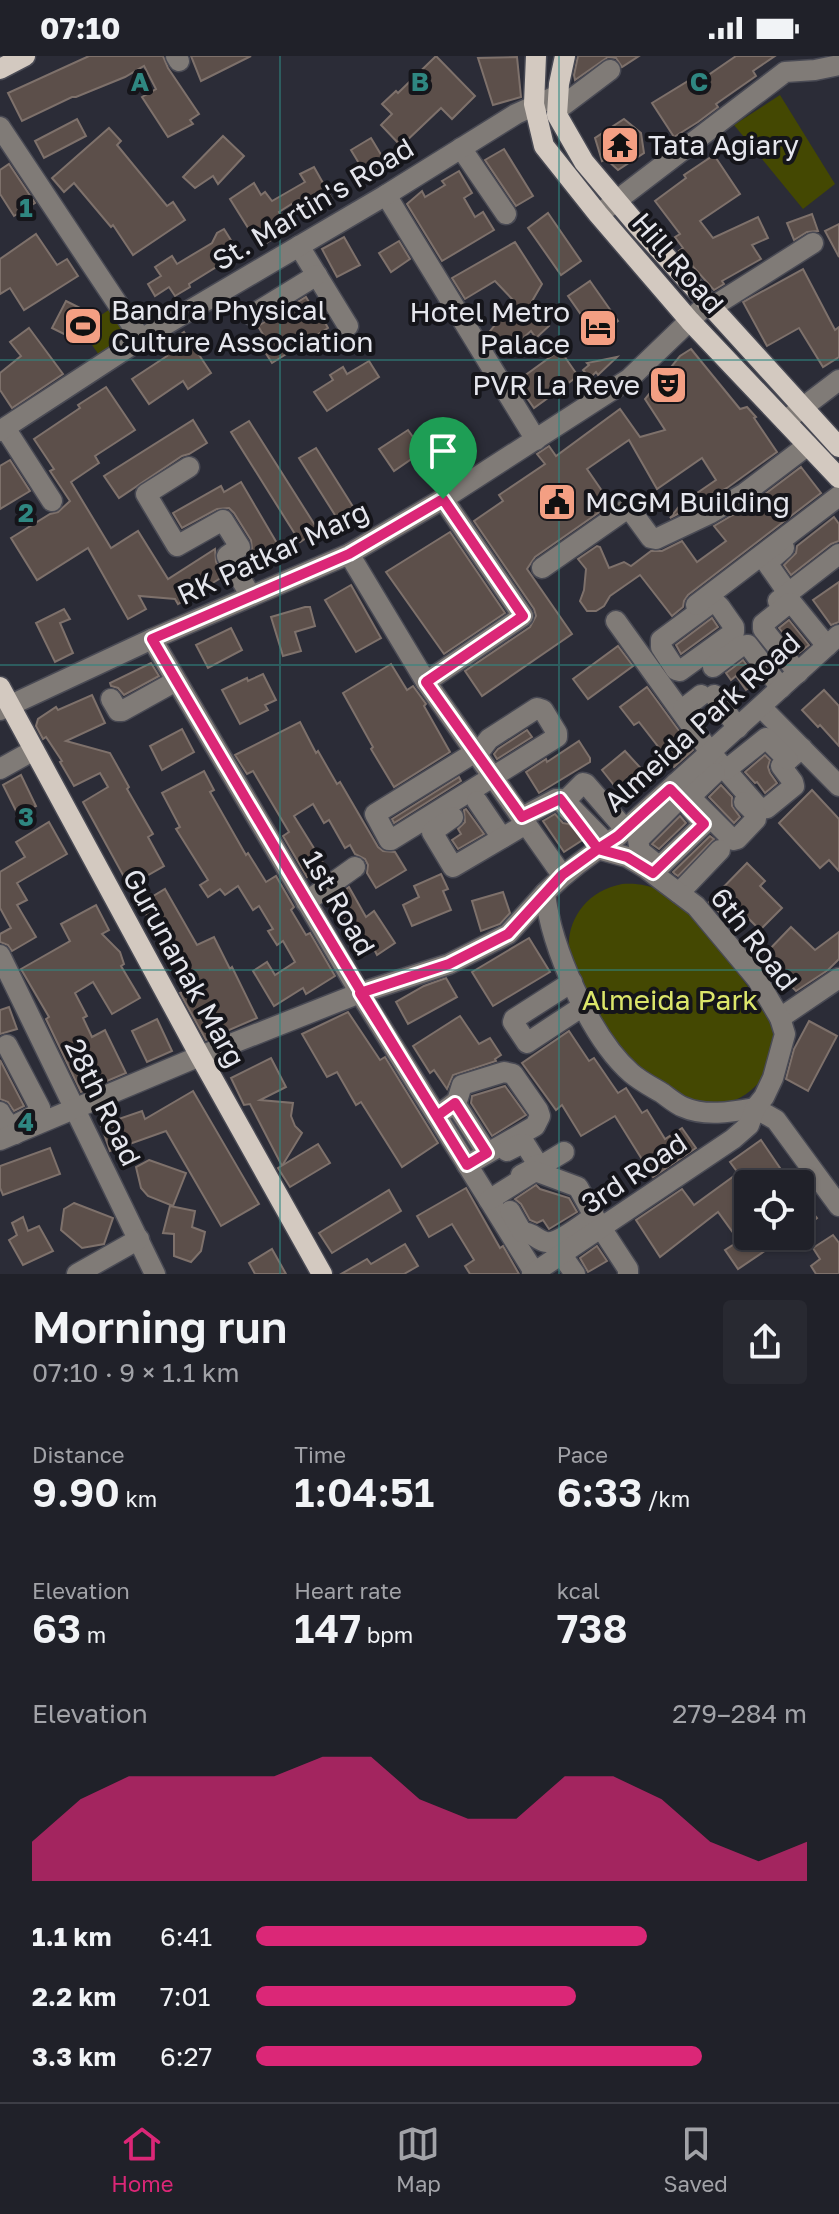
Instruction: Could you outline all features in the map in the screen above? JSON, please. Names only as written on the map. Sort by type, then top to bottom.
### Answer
[{"type":"main road","points":[[0,69],[25,56]]},
{"type":"main road","name":"Hill Road","points":[[536,56],[534,104],[544,146],[690,321],[839,478]]},
{"type":"main road","points":[[558,102],[565,56]]},
{"type":"main road","name":"Hill Road","points":[[558,102],[557,115],[584,162],[839,447]]},
{"type":"main road","name":"Gurunanak Marg","points":[[6,703],[29,753],[308,1274]]},
{"type":"main road","name":"Gurunanak Marg","points":[[194,1059],[322,1274]]},
{"type":"street","points":[[598,214],[785,72],[839,65]]},
{"type":"street","name":"St. Martin's Road","points":[[3,420],[386,195],[534,104],[558,102],[610,70]]},
{"type":"street","points":[[0,127],[141,339]]},
{"type":"street","points":[[461,148],[506,214]]},
{"type":"street","points":[[386,195],[536,440]]},
{"type":"street","name":"RK Patkar Marg","points":[[6,703],[349,554],[443,499],[629,379],[710,305],[813,243]]},
{"type":"street","points":[[299,246],[348,326]]},
{"type":"street","points":[[252,315],[317,275]]},
{"type":"street","points":[[785,421],[839,380]]},
{"type":"street","points":[[3,420],[52,501]]},
{"type":"street","points":[[542,568],[625,510],[630,510],[651,538],[656,539],[745,493],[808,445]]},
{"type":"street","points":[[189,467],[146,494],[177,546],[223,520],[240,547],[227,556],[251,596]]},
{"type":"street","points":[[677,619],[839,496]]},
{"type":"street","points":[[426,682],[523,616],[443,499]]},
{"type":"street","points":[[788,593],[769,568],[769,559],[839,508]]},
{"type":"street","points":[[349,554],[426,682],[490,766],[562,875]]},
{"type":"street","points":[[753,621],[839,554]]},
{"type":"street","points":[[794,668],[763,629],[763,624],[792,603],[829,639]]},
{"type":"street","points":[[616,621],[665,671],[709,754],[760,809],[765,809],[794,786],[781,766],[795,754]]},
{"type":"street","name":"1st Road","points":[[152,639],[360,993],[437,1116],[484,1180],[533,1273]]},
{"type":"street","name":"Almeida Park Road","points":[[545,893],[619,822],[679,792],[733,721],[761,707],[781,688],[794,668],[829,639]]},
{"type":"street","points":[[713,667],[741,646],[748,645],[781,688]]},
{"type":"street","points":[[111,699],[118,711],[122,711],[176,681]]},
{"type":"street","points":[[679,792],[733,840],[756,819],[756,814],[709,754],[683,709],[708,695],[733,721]]},
{"type":"street","points":[[761,707],[795,754]]},
{"type":"street","points":[[709,754],[768,738],[839,786]]},
{"type":"street","points":[[0,769],[29,753]]},
{"type":"street","points":[[490,766],[466,784],[433,830],[433,836],[451,865],[455,866],[502,838],[524,820],[560,799],[599,841]]},
{"type":"street","points":[[466,784],[490,766]]},
{"type":"street","points":[[599,841],[566,799],[584,783],[619,822]]},
{"type":"street","points":[[466,784],[502,838]]},
{"type":"street","points":[[659,870],[704,824],[679,792]]},
{"type":"street","points":[[659,870],[640,851],[638,840],[679,792]]},
{"type":"street","points":[[659,870],[695,837]]},
{"type":"street","name":"6th Road","points":[[599,841],[659,870],[682,889],[757,979],[780,1018],[785,1034],[781,1050],[773,1078],[755,1108]]},
{"type":"street","points":[[682,889],[720,850]]},
{"type":"street","points":[[306,902],[355,867]]},
{"type":"street","points":[[545,893],[564,987],[577,1010],[632,1074],[684,1107],[730,1113],[755,1108],[776,1120],[839,1206]]},
{"type":"street","points":[[7,1128],[76,1107],[360,993],[449,964],[508,934],[545,893]]},
{"type":"street","name":"28th Road","points":[[0,955],[8,993],[48,1053],[155,1274]]},
{"type":"street","points":[[780,1018],[839,978]]},
{"type":"street","points":[[564,987],[513,1022],[527,1043],[577,1010]]},
{"type":"street","points":[[16,1066],[48,1053]]},
{"type":"street","points":[[16,1066],[48,1053]]},
{"type":"street","points":[[7,1128],[39,1113],[40,1108],[16,1066]]},
{"type":"street","points":[[437,1116],[455,1103],[462,1085],[508,1071],[513,1074],[540,1116],[535,1126],[484,1180]]},
{"type":"street","points":[[455,1103],[484,1180],[522,1232],[532,1232],[546,1242],[556,1241],[597,1222]]},
{"type":"street","name":"3rd Road","points":[[533,1273],[561,1254],[597,1222],[733,1139],[749,1125],[755,1108]]},
{"type":"street","points":[[484,1180],[521,1144],[525,1144],[536,1165]]},
{"type":"street","points":[[484,1180],[544,1164],[564,1152]]},
{"type":"street","points":[[484,1180],[535,1171],[578,1187],[628,1269],[628,1274]]},
{"type":"street","points":[[77,1274],[139,1239]]},
{"type":"street","points":[[561,1254],[575,1274]]},
{"type":"green space","points":[[780,95],[835,184],[803,209],[734,125]]},
{"type":"green space","points":[[110,309],[128,335],[99,355],[81,329]]},
{"type":"green space","name":"Almeida Park","points":[[622,884],[643,885],[663,892],[688,911],[720,948],[765,1012],[774,1040],[770,1062],[759,1082],[741,1097],[718,1104],[693,1101],[658,1083],[620,1051],[579,982],[570,957],[569,942],[576,916],[595,896],[607,888]]},
{"type":"building","points":[[89,56],[163,56],[199,114],[190,120],[193,124],[168,137],[142,97],[156,89],[144,66],[22,121],[8,93]]},
{"type":"building","points":[[191,56],[251,56],[201,81]]},
{"type":"building","points":[[436,56],[475,96],[452,119],[441,108],[401,146],[381,125],[392,114],[382,104],[396,91],[398,93]]},
{"type":"building","points":[[578,56],[639,56],[622,67],[616,58],[608,57],[575,80]]},
{"type":"building","points":[[736,56],[775,56],[753,71],[756,76],[716,104],[718,107],[674,137],[652,103],[698,75],[701,80]]},
{"type":"building","points":[[517,57],[521,97],[493,105],[478,58]]},
{"type":"building","points":[[77,119],[86,136],[44,158],[35,141]]},
{"type":"building","name":"Tata Agiary","points":[[624,119],[641,133],[644,153],[618,170],[606,159],[602,161],[595,138]]},
{"type":"building","points":[[109,128],[121,141],[117,145],[167,206],[173,202],[185,220],[133,255],[113,225],[111,227],[74,183],[64,192],[52,178]]},
{"type":"building","points":[[223,136],[244,156],[218,184],[213,176],[195,188],[183,177]]},
{"type":"building","points":[[371,138],[386,163],[366,175],[351,150]]},
{"type":"building","points":[[504,149],[533,196],[516,206],[485,160]]},
{"type":"building","points":[[714,155],[740,194],[700,221],[713,238],[758,217],[768,238],[752,245],[761,259],[722,281],[724,284],[714,290],[679,251],[683,248],[675,237],[680,234],[655,201],[686,178],[684,175]]},
{"type":"building","points":[[9,164],[35,203],[14,216],[0,194],[0,170]]},
{"type":"building","points":[[314,167],[332,199],[306,214],[298,200],[279,212],[290,228],[260,247],[230,199],[254,183],[261,195],[265,192],[272,201],[305,182],[300,174]]},
{"type":"building","points":[[459,171],[472,193],[464,198],[475,217],[483,212],[494,230],[442,261],[407,204],[422,191],[425,197],[445,185],[442,181]]},
{"type":"building","points":[[548,213],[581,261],[561,275],[528,228]]},
{"type":"building","points":[[812,214],[818,231],[807,232],[794,240],[787,223]]},
{"type":"building","points":[[839,224],[839,257],[825,231]]},
{"type":"building","points":[[224,229],[239,253],[175,296],[169,287],[155,296],[148,284],[161,276],[155,267],[172,256],[177,264],[212,243],[217,233]]},
{"type":"building","points":[[36,234],[57,265],[67,259],[78,276],[24,310],[10,288],[0,294],[0,259]]},
{"type":"building","points":[[344,237],[360,265],[337,277],[322,249]]},
{"type":"building","points":[[399,241],[410,259],[391,272],[379,253]]},
{"type":"building","points":[[515,242],[542,284],[531,303],[549,326],[536,338],[531,331],[506,353],[487,335],[514,301],[495,281],[465,299],[452,278]]},
{"type":"building","points":[[803,269],[835,330],[839,327],[839,357],[823,367],[799,328],[767,346],[743,302]]},
{"type":"building","points":[[590,281],[618,321],[596,336],[568,296]]},
{"type":"building","points":[[306,297],[328,328],[272,363],[265,352],[271,348],[258,326]]},
{"type":"building","points":[[66,301],[90,313],[76,340],[52,328]]},
{"type":"building","points":[[29,328],[63,374],[12,408],[0,390],[0,373],[21,356],[10,342]]},
{"type":"building","points":[[184,332],[211,373],[188,389],[183,381],[149,404],[132,379],[167,356],[161,348]]},
{"type":"building","points":[[691,349],[740,409],[747,407],[756,417],[777,452],[727,488],[670,518],[681,504],[716,480],[702,458],[657,489],[629,440],[587,469],[611,504],[535,557],[527,569],[572,634],[482,696],[465,671],[530,627],[536,616],[474,521],[503,501],[499,495],[545,464],[537,454],[549,446],[556,456],[620,409],[640,437],[665,430],[645,399],[680,356]]},
{"type":"building","points":[[560,350],[578,376],[534,408],[516,382]]},
{"type":"building","points":[[617,357],[598,375],[596,372],[590,378],[583,370],[589,365],[587,363]]},
{"type":"building","points":[[369,361],[379,377],[327,411],[314,392],[333,380],[330,375],[343,367],[347,374]]},
{"type":"building","points":[[106,387],[135,430],[95,456],[99,463],[71,482],[111,548],[138,531],[168,579],[215,549],[216,562],[224,576],[178,604],[175,599],[139,596],[146,609],[128,619],[88,548],[37,580],[11,538],[58,512],[70,501],[34,439]]},
{"type":"building","points":[[193,420],[207,443],[119,498],[104,476]]},
{"type":"building","points":[[249,421],[318,530],[300,542],[231,432]]},
{"type":"building","points":[[408,430],[423,451],[394,471],[379,449]]},
{"type":"building","points":[[316,448],[357,513],[340,523],[299,458]]},
{"type":"building","points":[[10,460],[30,491],[0,509],[0,466]]},
{"type":"building","points":[[801,467],[821,493],[688,595],[683,607],[672,616],[640,575],[610,596],[604,606],[596,611],[587,611],[580,601],[586,569],[578,559],[597,546],[609,568],[624,562],[631,566],[651,551],[662,551],[682,541],[697,562],[726,541],[714,526],[753,503]]},
{"type":"building","points":[[241,482],[278,545],[257,557],[251,540],[229,508],[217,509],[182,528],[173,513],[221,486],[224,492]]},
{"type":"building","points":[[834,517],[839,524],[839,541],[791,575],[784,565],[796,553],[797,546]]},
{"type":"building","points":[[450,532],[505,613],[444,654],[386,572]]},
{"type":"building","points":[[839,582],[839,622],[831,625],[813,600]]},
{"type":"building","points":[[351,585],[381,638],[356,652],[325,600]]},
{"type":"building","points":[[310,607],[315,626],[295,632],[301,651],[283,656],[271,617]]},
{"type":"building","points":[[64,609],[70,619],[60,623],[73,653],[55,662],[36,623]]},
{"type":"building","points":[[712,618],[718,627],[681,654],[676,645]]},
{"type":"building","points":[[789,620],[809,645],[799,653],[779,628]]},
{"type":"building","points":[[231,628],[242,650],[208,668],[196,645]]},
{"type":"building","points":[[618,646],[633,666],[588,699],[573,679]]},
{"type":"building","points":[[743,660],[759,682],[746,690],[736,676],[731,680],[726,673]]},
{"type":"building","points":[[151,663],[159,676],[124,695],[111,686],[110,683]]},
{"type":"building","points":[[391,664],[407,690],[413,686],[426,704],[424,706],[450,752],[394,787],[343,693]]},
{"type":"building","points":[[263,674],[276,700],[265,705],[268,710],[240,724],[222,690]]},
{"type":"building","points":[[647,687],[693,750],[674,767],[639,722],[634,725],[620,707]]},
{"type":"building","points":[[824,690],[839,706],[839,746],[802,710]]},
{"type":"building","points":[[92,695],[105,723],[66,741],[110,753],[153,834],[148,837],[164,866],[129,886],[83,802],[108,787],[100,773],[74,786],[62,761],[36,726],[38,719],[56,707],[58,710]]},
{"type":"building","points":[[300,722],[316,753],[318,751],[337,784],[340,782],[378,847],[383,851],[395,852],[406,870],[376,888],[367,873],[365,859],[355,854],[350,845],[345,848],[329,820],[324,823],[313,804],[294,816],[325,866],[307,877],[283,836],[289,832],[253,771],[247,774],[235,755]]},
{"type":"building","points":[[182,729],[194,752],[162,770],[150,746]]},
{"type":"building","points":[[527,730],[532,737],[497,759],[494,754],[498,749]]},
{"type":"building","points":[[579,741],[590,762],[539,793],[526,772]]},
{"type":"building","points":[[625,751],[646,774],[621,794],[602,770]]},
{"type":"building","points":[[765,755],[770,760],[768,767],[777,783],[765,793],[745,772]]},
{"type":"building","points":[[204,771],[214,790],[210,792],[246,855],[248,853],[266,882],[276,876],[294,907],[291,910],[306,935],[310,933],[335,976],[306,994],[303,988],[274,1006],[253,971],[267,962],[275,975],[295,962],[283,941],[277,945],[268,931],[273,929],[259,906],[253,910],[238,886],[225,895],[220,889],[208,897],[200,885],[208,880],[176,829],[180,827],[162,793]]},
{"type":"building","points":[[21,775],[36,806],[18,815],[3,785]]},
{"type":"building","points":[[459,777],[461,781],[394,823],[392,819]]},
{"type":"building","points":[[721,785],[732,797],[732,806],[740,817],[734,823],[709,797]]},
{"type":"building","points":[[812,790],[839,819],[839,871],[829,860],[820,868],[779,823]]},
{"type":"building","points":[[466,809],[484,834],[458,849],[452,840],[461,834],[458,829],[465,822]]},
{"type":"building","points":[[555,814],[584,839],[564,852],[543,821]]},
{"type":"building","points":[[680,816],[686,823],[659,849],[652,844]]},
{"type":"building","points":[[49,822],[67,854],[17,883],[27,900],[17,905],[36,937],[12,951],[0,942],[0,934],[11,928],[0,908],[0,872],[25,857],[16,842]]},
{"type":"building","points":[[710,836],[714,839],[678,876],[675,874],[673,872]]},
{"type":"building","points":[[747,863],[765,881],[760,886],[782,908],[760,930],[738,908],[727,920],[709,902]]},
{"type":"building","points":[[441,874],[448,889],[443,891],[451,910],[412,926],[403,905],[419,897],[414,886]]},
{"type":"building","points":[[349,887],[366,917],[374,911],[395,943],[377,955],[374,949],[364,956],[332,899]]},
{"type":"building","points":[[165,889],[197,945],[214,937],[257,1018],[206,1040],[180,993],[185,991],[169,959],[172,958],[140,904]]},
{"type":"building","points":[[503,892],[510,913],[500,924],[481,931],[472,901]]},
{"type":"building","points":[[96,905],[109,930],[102,934],[120,952],[124,964],[121,966],[140,998],[112,1014],[93,982],[75,993],[87,1016],[83,1018],[92,1037],[105,1030],[126,1073],[81,1092],[46,1019],[49,1017],[21,969],[70,941],[61,924]]},
{"type":"building","points":[[791,927],[815,950],[839,932],[839,959],[796,991],[787,982],[791,978],[765,954]]},
{"type":"building","points":[[529,938],[550,972],[493,1006],[472,972]]},
{"type":"building","points":[[446,978],[457,997],[408,1024],[396,1002]]},
{"type":"building","points":[[9,1007],[17,1029],[0,1034],[0,1010]]},
{"type":"building","points":[[348,1012],[380,1060],[385,1057],[438,1143],[402,1167],[361,1102],[356,1105],[337,1072],[327,1077],[302,1034]]},
{"type":"building","points":[[460,1016],[479,1044],[490,1038],[501,1055],[496,1061],[453,1075],[447,1089],[434,1070],[430,1073],[413,1046]]},
{"type":"building","points":[[157,1019],[172,1051],[147,1062],[132,1031]]},
{"type":"building","points":[[809,1021],[837,1036],[808,1091],[786,1079],[794,1049]]},
{"type":"building","points":[[569,1031],[589,1061],[594,1058],[618,1093],[626,1088],[642,1113],[647,1110],[665,1139],[682,1128],[696,1148],[653,1177],[615,1116],[581,1136],[562,1105],[556,1110],[522,1063]]},
{"type":"building","points":[[271,1058],[286,1087],[260,1100],[293,1103],[291,1116],[302,1133],[282,1166],[250,1104],[244,1105],[231,1078]]},
{"type":"building","points":[[0,1060],[24,1106],[14,1111],[8,1102],[0,1099]]},
{"type":"building","points":[[505,1086],[526,1115],[492,1136],[471,1103],[472,1096]]},
{"type":"building","points":[[193,1091],[259,1204],[221,1226],[166,1131],[110,1151],[101,1125],[142,1111],[145,1119]]},
{"type":"building","points":[[761,1140],[781,1170],[736,1170],[730,1162]]},
{"type":"building","points":[[318,1144],[330,1163],[290,1187],[278,1168]]},
{"type":"building","points":[[50,1148],[60,1174],[3,1195],[0,1166]]},
{"type":"building","points":[[149,1160],[186,1173],[173,1206],[148,1196],[141,1188],[136,1167]]},
{"type":"building","points":[[734,1176],[734,1234],[718,1212],[660,1257],[636,1220],[682,1189],[694,1205]]},
{"type":"building","points":[[536,1185],[569,1198],[577,1212],[549,1229],[543,1220],[537,1223],[530,1220],[515,1199]]},
{"type":"building","points":[[466,1188],[500,1248],[503,1246],[519,1274],[470,1274],[465,1266],[474,1260],[452,1224],[429,1237],[417,1216]]},
{"type":"building","points":[[389,1190],[401,1211],[332,1253],[319,1233]]},
{"type":"building","points":[[74,1203],[113,1218],[104,1244],[82,1248],[61,1230],[64,1209]]},
{"type":"building","points":[[170,1206],[195,1211],[192,1227],[205,1232],[201,1251],[191,1262],[174,1256],[174,1234],[163,1233]]},
{"type":"building","points":[[23,1217],[28,1231],[39,1226],[53,1251],[23,1265],[9,1240],[17,1235],[12,1223]]},
{"type":"building","points":[[833,1235],[839,1243],[839,1274],[816,1274],[811,1266],[820,1259],[814,1247]]},
{"type":"building","points":[[405,1244],[418,1266],[404,1274],[341,1274],[367,1259],[371,1264]]},
{"type":"building","points":[[734,1244],[734,1250],[766,1250],[738,1269],[725,1250]]},
{"type":"building","points":[[597,1246],[607,1261],[588,1272],[580,1258]]},
{"type":"building","points":[[272,1249],[286,1274],[255,1274],[249,1263]]},
{"type":"place","name":"Tata Agiary","points":[[620,145]]},
{"type":"place","name":"Bandra Physical Culture Association","points":[[83,326]]},
{"type":"place","name":"Hotel Metro Palace","points":[[598,328]]},
{"type":"place","name":"PVR La Reve","points":[[668,385]]},
{"type":"place","name":"MCGM Building","points":[[557,502]]},
{"type":"route","points":[[443,499],[349,554],[152,639],[360,993],[467,1165],[487,1153],[455,1103],[437,1116],[360,993],[449,964],[508,934],[562,875],[598,849],[627,857],[653,873],[704,824],[670,789],[618,836],[598,849],[560,799],[522,817],[426,682],[523,616],[443,499]]}]
